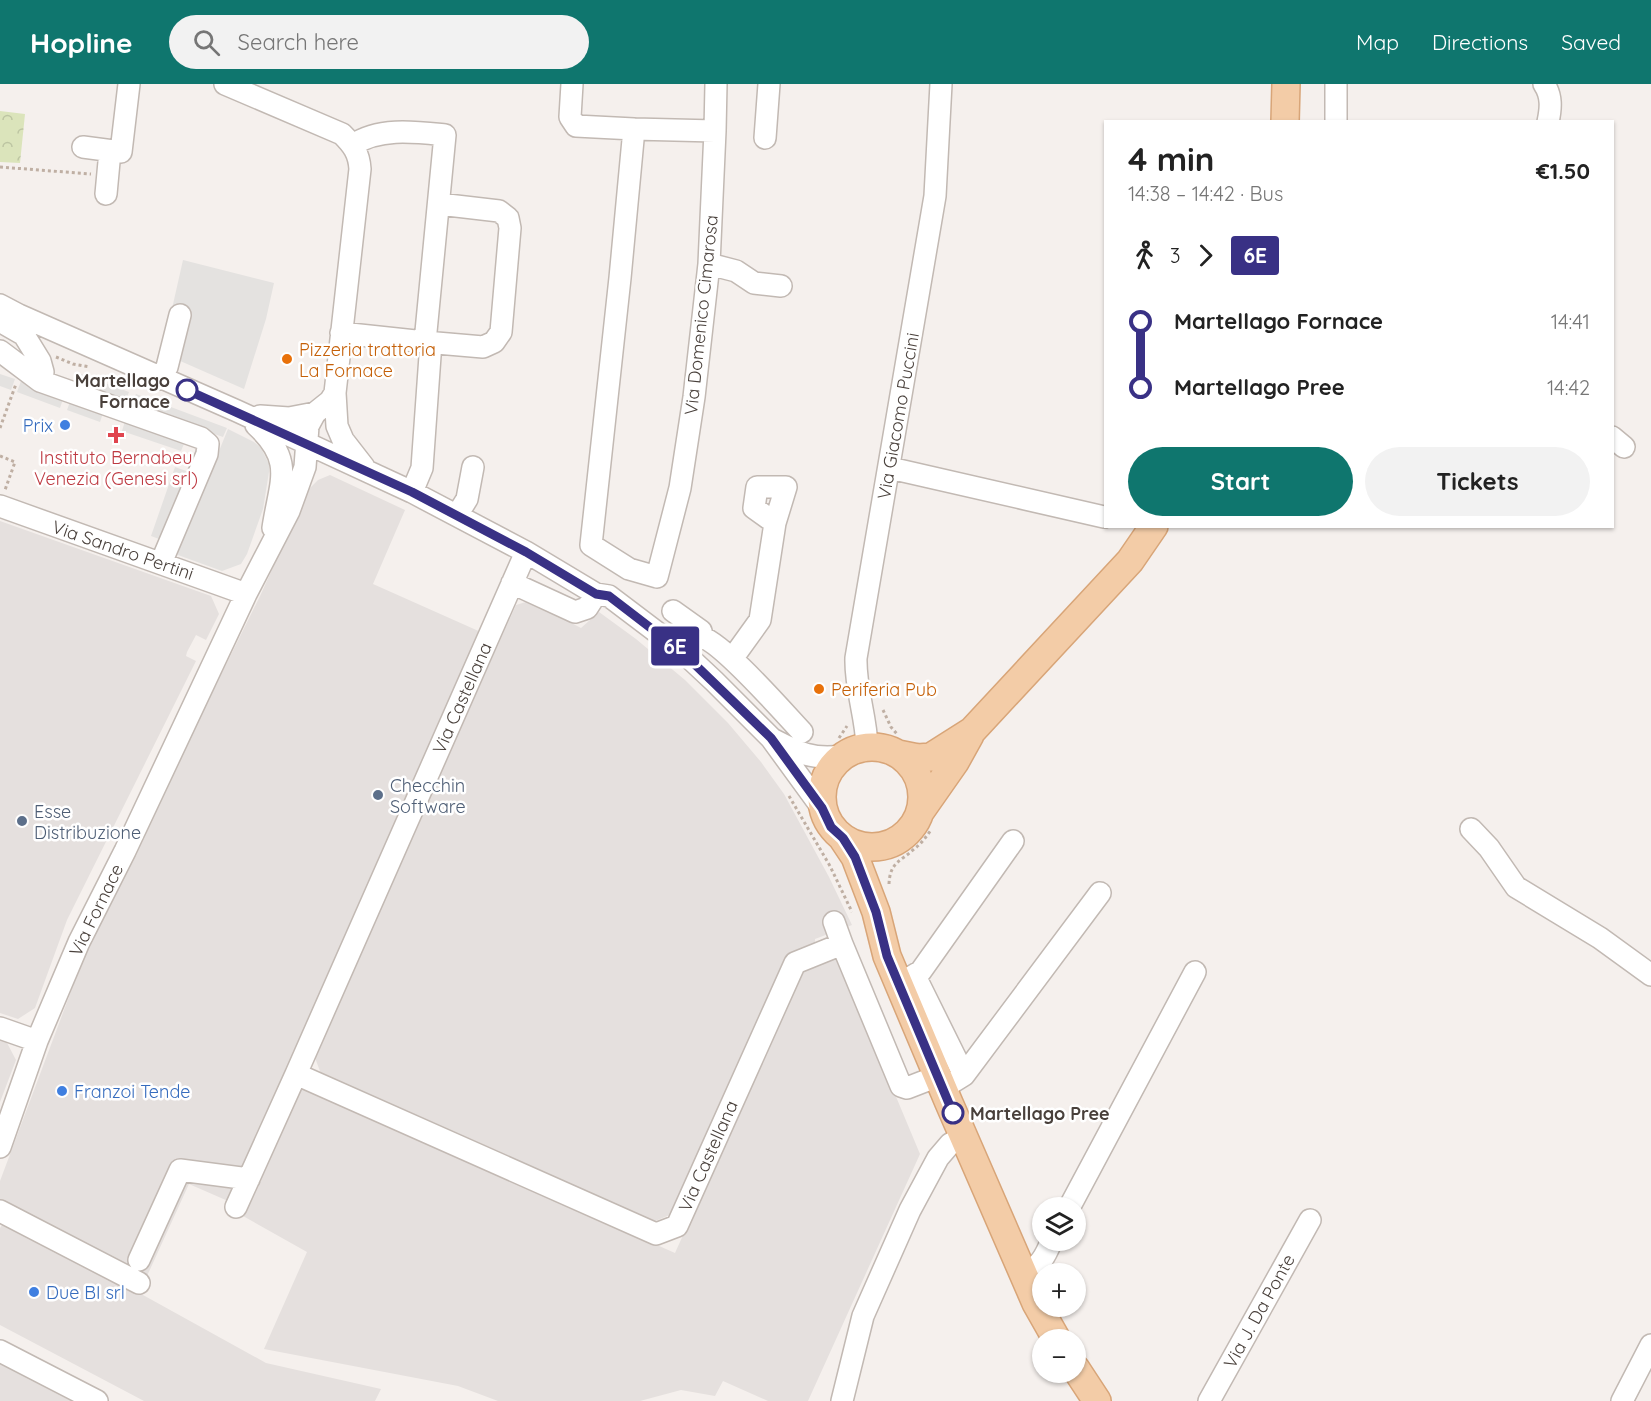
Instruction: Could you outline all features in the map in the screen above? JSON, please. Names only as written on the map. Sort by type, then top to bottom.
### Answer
[{"type":"main road","points":[[1285,120],[1286,84]]},
{"type":"main road","points":[[876,912],[882,864],[889,851],[901,838],[928,817],[972,731],[1130,561],[1154,528]]},
{"type":"main road","points":[[901,838],[884,846],[855,845],[831,827],[822,808],[821,793],[824,779],[838,748],[883,747],[918,758],[931,757],[972,731]]},
{"type":"main road","points":[[898,753],[908,762],[919,779],[928,817]]},
{"type":"main road","points":[[843,838],[855,857],[876,912],[887,956],[907,980],[949,1080],[963,1136],[1036,1304],[1051,1329]]},
{"type":"main road","points":[[1085,1383],[1097,1401]]},
{"type":"street","points":[[82,147],[122,152],[129,84]]},
{"type":"street","points":[[225,84],[246,89],[342,134],[353,144],[359,159],[360,169],[341,333],[329,406],[343,440],[367,471]]},
{"type":"street","points":[[572,84],[570,117],[576,126],[715,131],[716,84]]},
{"type":"street","points":[[765,138],[769,84]]},
{"type":"street","name":"Via Giacomo Puccini","points":[[867,747],[865,715],[855,674],[856,658],[935,196],[941,84]]},
{"type":"street","points":[[1336,84],[1336,120]]},
{"type":"street","points":[[1544,84],[1549,91],[1551,108],[1548,120]]},
{"type":"street","name":"Via Domenico Cimarosa","points":[[634,129],[591,545],[656,585],[680,488],[694,397],[709,264],[715,131]]},
{"type":"street","points":[[353,144],[383,134],[410,131],[445,135],[428,342],[422,468],[412,492]]},
{"type":"street","points":[[107,185],[110,151]]},
{"type":"street","points":[[341,333],[483,347],[494,342],[501,332],[510,228],[508,218],[499,211],[439,204]]},
{"type":"street","points":[[709,264],[736,271],[754,283],[781,286]]},
{"type":"street","points":[[0,305],[412,492],[602,595],[682,652],[771,738],[822,808]]},
{"type":"street","points":[[160,379],[167,367],[180,315]]},
{"type":"street","points":[[7,324],[17,340],[3,353],[40,381],[201,438],[208,444],[207,454],[161,563]]},
{"type":"street","points":[[7,324],[24,335],[40,361],[43,372],[40,381]]},
{"type":"street","points":[[237,411],[263,417],[290,418],[329,406]]},
{"type":"street","name":"Via Fornace","points":[[0,1147],[37,1041],[80,942],[246,594],[289,511],[303,474],[306,431],[329,406]]},
{"type":"street","points":[[237,411],[271,440],[277,448],[283,465],[306,444]]},
{"type":"street","points":[[303,474],[320,465],[328,464],[367,471]]},
{"type":"street","name":"Via Fornace","points":[[269,549],[283,465]]},
{"type":"street","points":[[457,515],[467,499],[473,467]]},
{"type":"street","points":[[890,468],[1104,517]]},
{"type":"street","name":"Via Sandro Pertini","points":[[2,500],[246,594]]},
{"type":"street","points":[[732,658],[760,620],[775,523]]},
{"type":"street","name":"Via Castellana","points":[[236,1207],[526,552]]},
{"type":"street","points":[[512,583],[575,612],[586,608],[629,569]]},
{"type":"street","points":[[673,611],[701,631],[702,636],[732,658],[802,732]]},
{"type":"street","points":[[682,652],[698,636],[702,636]]},
{"type":"street","points":[[771,738],[802,754],[817,758],[838,748]]},
{"type":"street","points":[[1471,829],[1489,848],[1516,887],[1600,938],[1651,975]]},
{"type":"street","points":[[907,980],[921,971],[1013,842]]},
{"type":"street","points":[[834,922],[901,1086],[907,1088],[949,1080],[1100,893]]},
{"type":"street","name":"Via Castellana","points":[[296,1074],[656,1234],[677,1226],[795,963],[842,944]]},
{"type":"street","points":[[1075,1197],[1195,972]]},
{"type":"street","points":[[0,1028],[37,1041]]},
{"type":"street","points":[[843,1401],[863,1316],[910,1210],[938,1158],[950,1144],[963,1136]]},
{"type":"street","points":[[139,1260],[180,1170],[249,1179]]},
{"type":"street","points":[[0,1211],[139,1283]]},
{"type":"street","name":"Via J. Da Ponte","points":[[1209,1401],[1310,1220]]},
{"type":"street","points":[[1023,1274],[1042,1262],[1047,1251]]},
{"type":"street","points":[[1622,1401],[1651,1345]]},
{"type":"street","points":[[0,1350],[97,1401]]},
{"type":"path","points":[[0,167],[107,185]]},
{"type":"path","points":[[0,428],[22,368]]},
{"type":"path","points":[[0,456],[15,462],[2,500]]},
{"type":"path","points":[[838,748],[847,724]]},
{"type":"path","points":[[889,887],[890,874],[894,865],[921,843],[932,830],[928,817]]},
{"type":"shaded area","points":[[183,260],[274,283],[266,319],[244,389],[162,353]]},
{"type":"shaded area","points":[[0,374],[15,379],[11,390],[0,386]]},
{"type":"shaded area","points":[[81,374],[129,392],[125,403],[77,385]]},
{"type":"shaded area","points":[[21,381],[64,396],[60,408],[17,392]]},
{"type":"shaded area","points":[[136,394],[227,428],[223,437],[131,405]]},
{"type":"shaded area","points":[[71,399],[104,410],[100,422],[67,410]]},
{"type":"shaded area","points":[[126,418],[186,439],[181,451],[122,431]]},
{"type":"shaded area","points":[[228,429],[261,448],[269,464],[269,472],[263,509],[247,554],[241,564],[222,571],[178,555],[178,551]]},
{"type":"shaded area","points":[[175,467],[189,472],[159,539],[151,536]]},
{"type":"shaded area","points":[[330,475],[405,510],[373,584],[483,633],[228,1201],[189,1184],[147,1276],[0,1205],[0,1181],[91,938],[261,594],[308,490],[318,480]]},
{"type":"shaded area","points":[[0,521],[211,596],[219,614],[206,640],[196,635],[187,652],[186,656],[196,661],[67,920],[35,1008],[18,1019],[0,1013]]},
{"type":"shaded area","points":[[529,601],[581,628],[599,612],[685,680],[728,723],[784,794],[852,925],[815,939],[815,943],[789,954],[672,1214],[653,1222],[321,1074],[314,1055],[516,605]]},
{"type":"shaded area","points":[[834,956],[838,958],[920,1154],[808,1401],[768,1401],[723,1381],[715,1396],[681,1390],[640,1401],[498,1401],[458,1386],[264,1349],[307,1252],[243,1216],[300,1087],[675,1253],[803,969]]},
{"type":"shaded area","points":[[0,1039],[6,1041],[16,1060],[0,1102]]},
{"type":"shaded area","points":[[11,1222],[266,1363],[381,1389],[375,1401],[144,1401],[0,1325],[0,1228]]},
{"type":"shaded area","points":[[0,1363],[54,1391],[72,1401],[0,1401]]},
{"type":"green space","points":[[0,111],[25,114],[20,163],[0,162]]},
{"type":"bus line","name":"6E","points":[[187,390],[412,492],[526,552],[596,594],[609,596],[639,617],[714,681],[771,738],[822,808],[831,827],[843,838],[855,857],[876,912],[887,956],[953,1113]]},
{"type":"place","name":"Pizzeria trattoria La Fornace","points":[[287,359]]},
{"type":"place","name":"Martellago Fornace","points":[[187,390]]},
{"type":"place","name":"Prix","points":[[65,425]]},
{"type":"place","name":"Instituto Bernabeu Venezia (Genesi srl)","points":[[116,435]]},
{"type":"place","name":"Periferia Pub","points":[[819,689]]},
{"type":"place","name":"Checchin Software","points":[[378,795]]},
{"type":"place","name":"Esse Distribuzione","points":[[22,821]]},
{"type":"place","name":"Franzoi Tende","points":[[62,1091]]},
{"type":"place","name":"Martellago Pree","points":[[953,1113]]},
{"type":"place","name":"Due BI srl","points":[[34,1292]]}]
